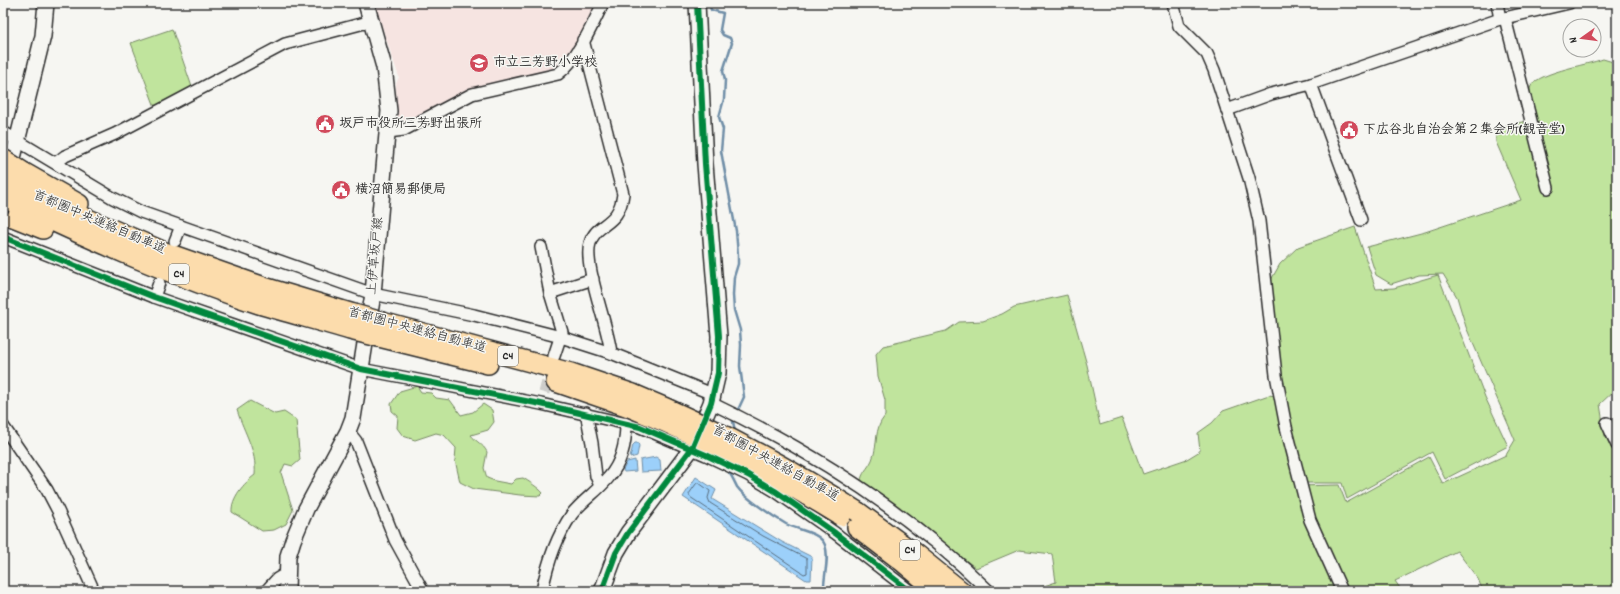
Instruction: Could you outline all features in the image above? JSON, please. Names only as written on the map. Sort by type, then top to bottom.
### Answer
[{"type":"highway","points":[[3,159],[11,199]]},
{"type":"highway","name":"首都圏中央連絡自動車道","points":[[3,180],[11,199],[88,238],[205,285],[260,304],[352,322],[380,330],[571,373],[629,408],[718,446],[854,517],[914,553],[961,591]]},
{"type":"highway","name":"首都圏中央連絡自動車道","points":[[11,199],[171,247],[257,284],[352,322]]},
{"type":"highway","name":"首都圏中央連絡自動車道","points":[[854,517],[937,591]]},
{"type":"street","points":[[11,199],[18,139],[43,36],[46,3]]},
{"type":"street","name":"上伊草坂戸線","points":[[287,591],[286,573],[288,556],[306,509],[348,431],[352,418],[373,294],[388,132],[388,90],[384,67],[366,3]]},
{"type":"street","points":[[388,132],[404,130],[472,94],[558,74],[566,66],[583,40],[603,3]]},
{"type":"street","points":[[602,591],[610,568],[622,542],[689,447],[708,397],[712,325],[711,254],[696,3]]},
{"type":"street","points":[[1173,3],[1179,26],[1207,54],[1214,70],[1249,178],[1259,221],[1276,375],[1286,427],[1310,520],[1342,591]]},
{"type":"street","points":[[1496,3],[1502,19],[1548,188]]},
{"type":"street","points":[[1227,110],[1271,94],[1311,84],[1502,19],[1562,4]]},
{"type":"street","points":[[57,162],[65,156],[116,134],[285,44],[372,21]]},
{"type":"street","points":[[583,40],[623,194],[622,204],[616,217],[601,228],[591,240],[588,255],[609,337],[611,353]]},
{"type":"street","points":[[1311,84],[1361,220]]},
{"type":"street","points":[[3,132],[18,139],[120,201],[141,212],[373,294],[474,315],[561,337],[611,353],[708,397],[825,464],[912,525],[959,562],[989,591]]},
{"type":"street","points":[[171,247],[181,226]]},
{"type":"street","points":[[3,237],[154,297],[361,369],[542,398],[586,413],[629,408],[689,447],[720,461],[775,491],[883,564],[910,591]]},
{"type":"street","points":[[541,247],[550,293],[560,323],[561,337],[554,356]]},
{"type":"street","points":[[550,293],[593,279]]},
{"type":"street","points":[[154,297],[159,283]]},
{"type":"street","points":[[542,591],[549,564],[561,532],[573,514],[608,478],[621,456],[626,437],[629,408]]},
{"type":"street","points":[[586,413],[592,443],[596,476],[600,486]]},
{"type":"street","points":[[1607,423],[1617,445]]},
{"type":"street","points":[[3,426],[47,490],[94,591]]},
{"type":"street","points":[[348,431],[356,441],[394,540],[423,591]]},
{"type":"street","points":[[904,536],[912,525]]},
{"type":"street","points":[[266,591],[277,579],[286,573]]},
{"type":"shaded area","name":"市立三芳野小学校","points":[[374,3],[600,3],[575,47],[556,70],[523,79],[414,121],[413,118],[397,123],[396,84],[399,77]]},
{"type":"green space","points":[[172,29],[192,87],[155,107],[131,43]]},
{"type":"green space","points":[[1603,59],[1613,62],[1617,87],[1617,141],[1612,148],[1617,150],[1617,186],[1613,194],[1617,206],[1617,388],[1600,404],[1605,436],[1617,457],[1617,591],[1483,591],[1478,579],[1457,551],[1395,581],[1402,591],[1029,591],[1056,582],[1052,554],[1019,550],[976,568],[861,482],[863,473],[872,460],[877,432],[881,421],[885,416],[885,400],[878,376],[876,354],[883,346],[946,331],[959,322],[983,321],[1002,314],[1014,307],[1067,295],[1087,365],[1100,425],[1122,418],[1143,474],[1187,459],[1200,451],[1198,433],[1212,423],[1223,411],[1269,395],[1275,396],[1297,486],[1339,485],[1346,503],[1429,457],[1443,484],[1506,455],[1515,440],[1466,327],[1457,297],[1443,274],[1419,275],[1391,284],[1376,275],[1367,247],[1425,232],[1521,200],[1496,142],[1495,131],[1505,126],[1526,121],[1532,108],[1530,89],[1533,83],[1540,78],[1562,70]]},
{"type":"green space","points":[[1355,227],[1376,289],[1394,288],[1438,275],[1485,397],[1508,446],[1445,479],[1432,452],[1347,499],[1342,483],[1304,483],[1281,383],[1271,280],[1280,264],[1298,247]]},
{"type":"green space","points":[[417,386],[421,392],[431,393],[436,398],[450,400],[461,415],[473,412],[483,404],[492,410],[494,422],[488,430],[471,435],[484,447],[487,452],[484,468],[487,478],[511,484],[516,479],[523,478],[543,493],[540,496],[520,495],[474,489],[460,482],[455,460],[456,448],[444,435],[436,433],[415,440],[403,436],[397,428],[398,416],[392,411],[391,404],[400,391]]},
{"type":"green space","points":[[250,401],[275,414],[284,412],[296,420],[300,460],[293,466],[285,464],[281,473],[293,510],[286,524],[274,530],[262,531],[232,512],[234,501],[239,491],[255,475],[252,450],[237,410]]},
{"type":"water","points":[[638,443],[639,446],[637,456],[630,458],[633,445]]},
{"type":"water","points":[[656,457],[660,460],[661,471],[641,472],[640,460]]},
{"type":"water","points":[[635,460],[636,471],[624,472],[623,470],[627,462]]},
{"type":"water","points":[[696,477],[716,490],[712,499],[782,542],[812,557],[811,580],[806,580],[683,497]]},
{"type":"waterway","points":[[709,3],[711,10],[723,13],[720,30],[723,35],[730,38],[732,43],[723,71],[725,80],[724,99],[719,117],[723,129],[721,151],[736,231],[738,255],[738,264],[734,277],[733,295],[734,310],[740,330],[740,366],[744,397],[737,412]]},
{"type":"waterway","points":[[732,417],[735,431]]},
{"type":"waterway","points":[[728,471],[737,487],[760,507],[786,524],[813,534],[822,541],[825,545],[827,556],[824,591]]},
{"type":"tunnel","points":[[544,393],[550,370]]},
{"type":"cycle path","points":[[602,591],[616,553],[628,533],[692,448],[711,403],[718,373],[719,336],[705,164],[697,3]]},
{"type":"cycle path","points":[[3,237],[154,297],[361,369],[541,404],[640,427],[706,455],[748,475],[775,491],[835,533],[910,591]]},
{"type":"place","name":"市立三芳野小学校","points":[[479,63]]},
{"type":"place","name":"坂戸市役所三芳野出張所","points":[[325,124]]},
{"type":"place","name":"下広谷北自治会第２集会所(観音堂)","points":[[1349,130]]},
{"type":"place","name":"横沼簡易郵便局","points":[[341,190]]}]
